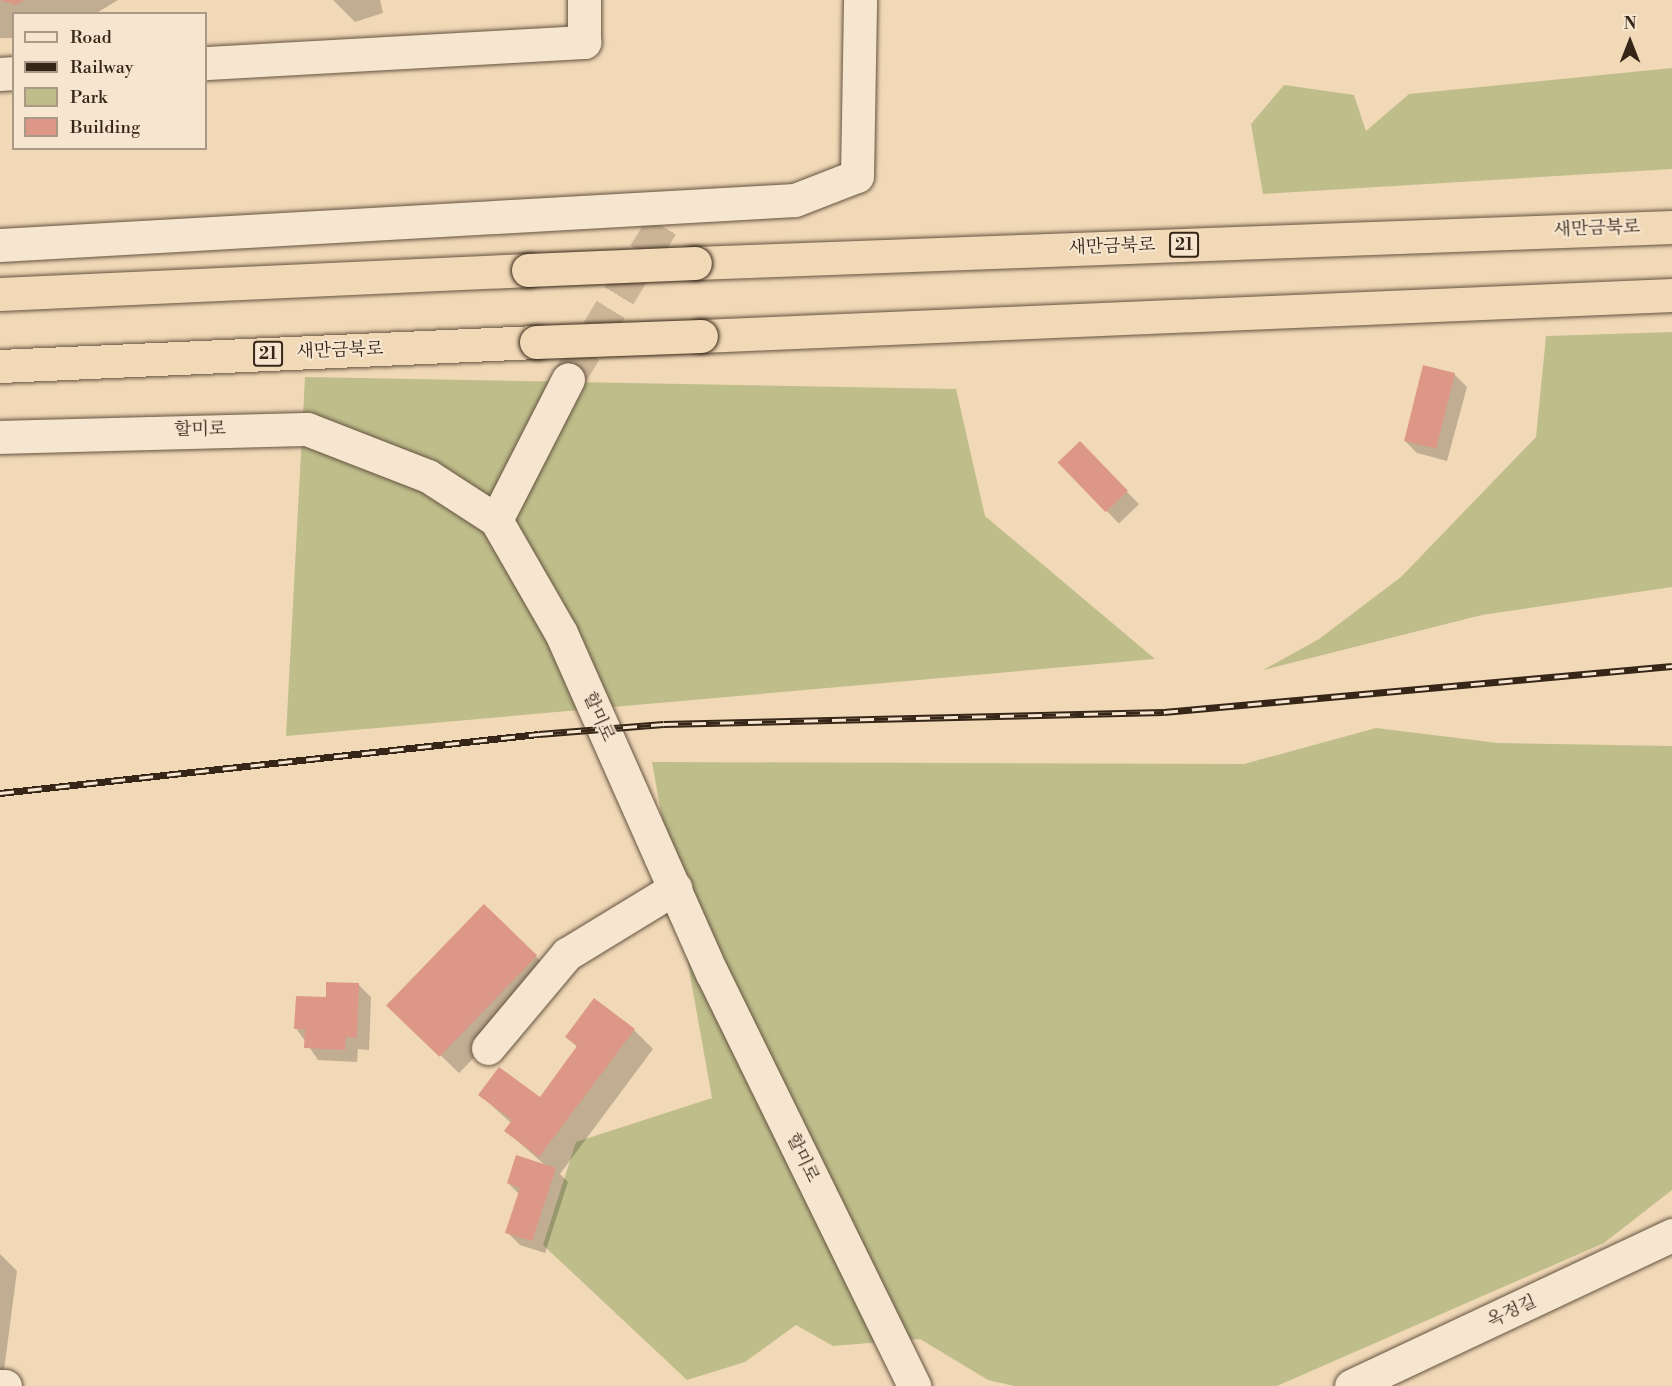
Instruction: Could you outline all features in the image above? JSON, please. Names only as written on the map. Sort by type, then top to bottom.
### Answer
[{"type":"highway","name":"새만금북로","points":[[0,294],[695,263],[1672,226]]},
{"type":"highway","name":"새만금북로","points":[[0,366],[1672,295]]},
{"type":"street","points":[[207,63],[584,42],[584,0]]},
{"type":"street","points":[[0,245],[795,200],[857,176],[860,0]]},
{"type":"street","points":[[496,520],[568,379]]},
{"type":"street","name":"할미로","points":[[0,437],[307,429],[428,476],[496,520],[561,633],[675,888],[914,1386]]},
{"type":"street","points":[[488,1048],[567,954],[675,888]]},
{"type":"street","name":"옥정길","points":[[1352,1386],[1672,1235]]},
{"type":"street","points":[[0,1386],[5,1386]]},
{"type":"green space","points":[[1672,68],[1672,169],[1263,194],[1251,124],[1284,85],[1354,95],[1366,131],[1409,94]]},
{"type":"green space","points":[[1672,332],[1672,587],[1482,615],[1263,670],[1319,639],[1401,577],[1536,437],[1546,336]]},
{"type":"green space","points":[[305,377],[956,389],[985,516],[1155,659],[286,736]]},
{"type":"green space","points":[[1376,728],[1498,743],[1672,746],[1672,1190],[1604,1243],[1277,1386],[1014,1386],[988,1380],[920,1339],[833,1346],[796,1325],[745,1362],[687,1380],[543,1245],[576,1142],[712,1098],[652,762],[1244,764]]},
{"type":"building","points":[[0,0],[24,0],[16,5]]},
{"type":"building","points":[[1423,365],[1455,373],[1436,449],[1404,441]]},
{"type":"building","points":[[1080,441],[1128,491],[1106,512],[1058,463]]},
{"type":"building","points":[[484,904],[537,955],[439,1057],[386,1005]]},
{"type":"building","points":[[326,982],[359,983],[357,1038],[346,1037],[345,1050],[304,1048],[305,1029],[294,1029],[296,996],[326,997]]},
{"type":"building","points":[[594,998],[635,1029],[539,1157],[504,1131],[512,1120],[478,1095],[499,1067],[540,1097],[577,1046],[565,1037]]},
{"type":"building","points":[[516,1155],[556,1168],[532,1241],[505,1233],[520,1188],[507,1183]]},
{"type":"tunnel","points":[[568,379],[673,207]]},
{"type":"railway","points":[[0,793],[539,734],[664,724],[1164,712],[1672,666]]}]
